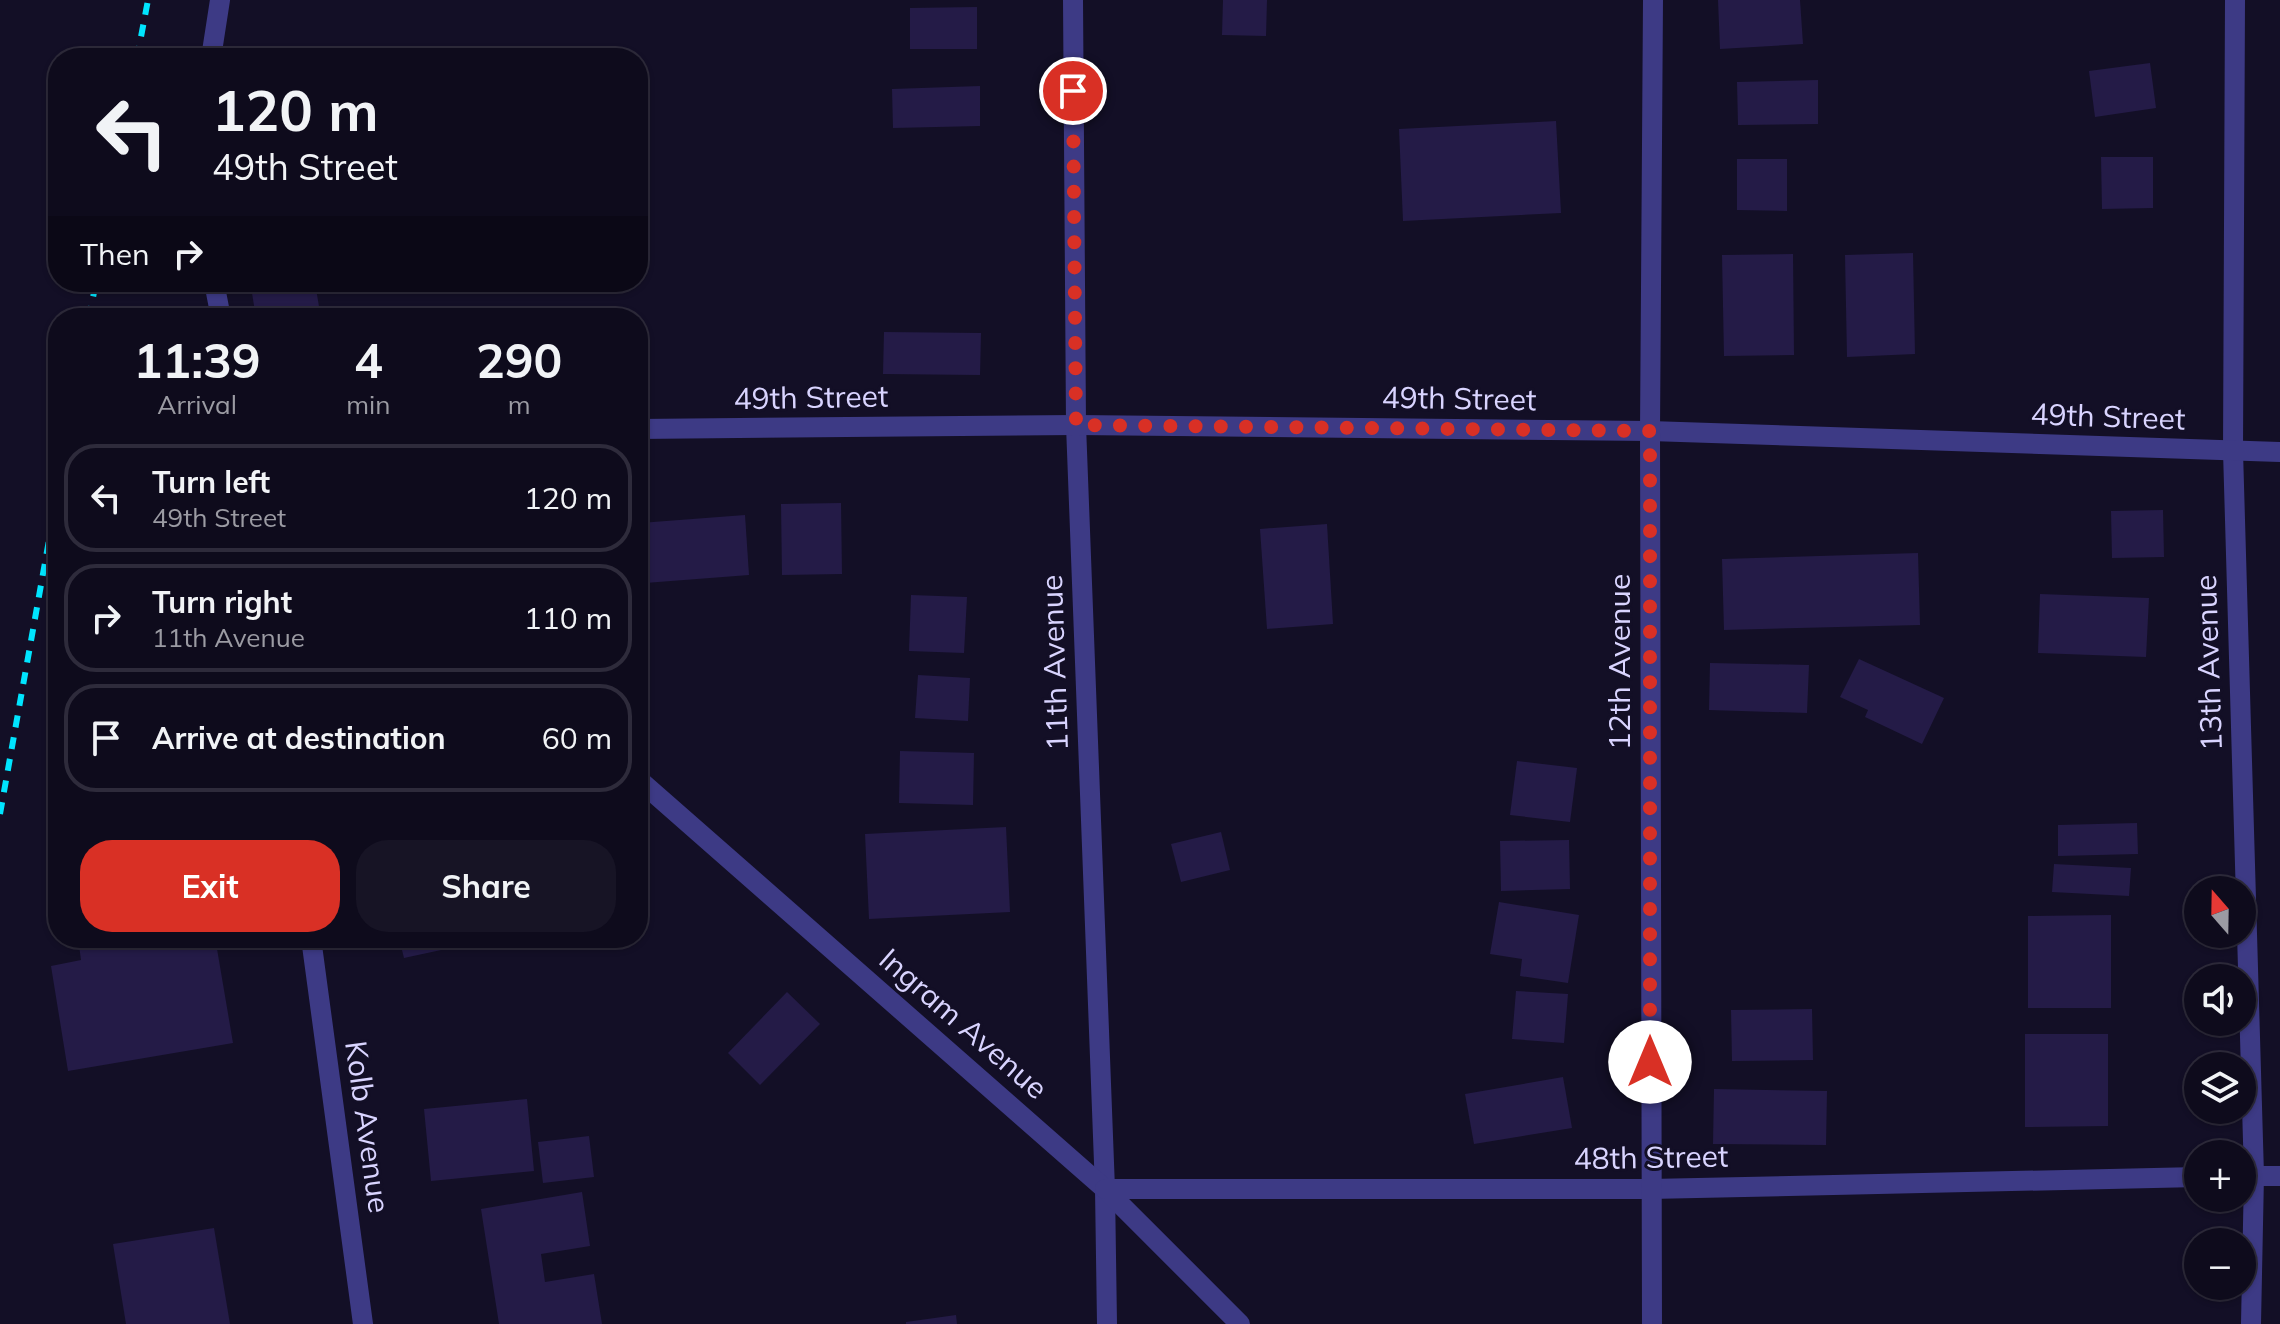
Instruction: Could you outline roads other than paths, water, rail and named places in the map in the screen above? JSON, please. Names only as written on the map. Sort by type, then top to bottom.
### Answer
[{"type":"street","points":[[213,48],[220,0]]},
{"type":"street","name":"11th Avenue","points":[[1073,0],[1076,425],[1105,1189],[1107,1324]]},
{"type":"street","name":"12th Avenue","points":[[1652,1324],[1650,431],[1653,0]]},
{"type":"street","name":"13th Avenue","points":[[2235,0],[2233,451],[2247,1140]]},
{"type":"street","name":"49th Street","points":[[648,429],[1076,425],[1650,431],[2280,452]]},
{"type":"street","name":"Ingram Avenue","points":[[648,788],[1105,1189],[1240,1324]]},
{"type":"street","name":"Kolb Avenue","points":[[312,948],[363,1324]]},
{"type":"street","points":[[2256,1175],[2280,1176]]},
{"type":"street","name":"48th Street","points":[[1105,1189],[1650,1189],[2184,1177]]},
{"type":"street","name":"13th Avenue","points":[[2249,1212],[2251,1324]]},
{"type":"railway","points":[[139,48],[148,0]]},
{"type":"railway","points":[[91,308],[94,292]]},
{"type":"railway","points":[[0,814],[48,546]]}]
